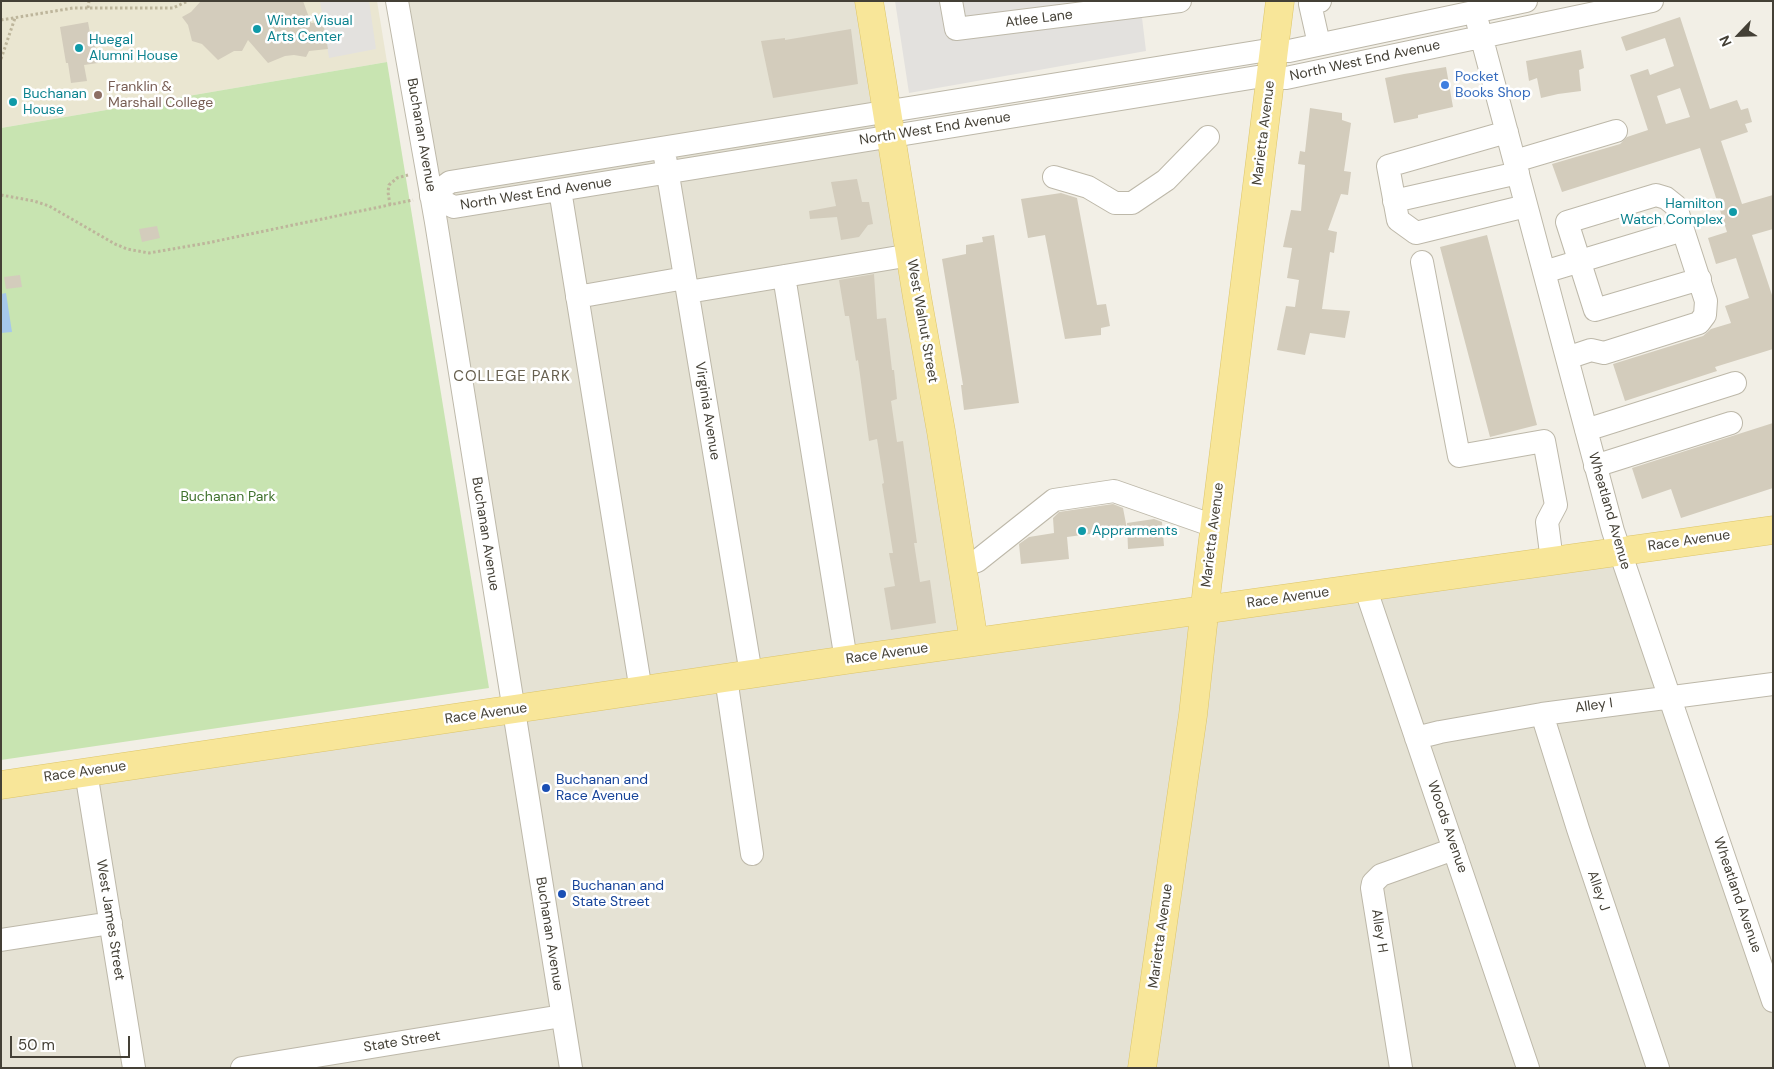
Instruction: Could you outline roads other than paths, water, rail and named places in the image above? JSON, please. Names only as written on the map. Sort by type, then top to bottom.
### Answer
[{"type":"main road","name":"West Walnut Street","points":[[869,1],[942,431],[974,642]]},
{"type":"main road","name":"Marietta Avenue","points":[[1142,1068],[1193,715],[1214,526],[1271,77],[1278,2]]},
{"type":"main road","name":"Race Avenue","points":[[1,785],[846,660],[1773,530]]},
{"type":"street","name":"Buchanan Avenue","points":[[398,1],[571,1068]]},
{"type":"street","name":"Atlee Lane","points":[[951,1],[956,29],[1180,1]]},
{"type":"street","name":"North West End Avenue","points":[[1526,1],[1289,51],[1262,50],[889,124],[668,173],[454,207],[431,196],[450,182],[664,147],[889,124],[1257,77],[1286,78],[1482,37],[1563,10],[1652,1]]},
{"type":"street","points":[[1315,2],[1319,44]]},
{"type":"street","name":"Wheatland Avenue","points":[[1475,12],[1610,524],[1773,1001]]},
{"type":"street","points":[[1394,201],[1516,167],[1616,131]]},
{"type":"street","points":[[1507,132],[1388,166],[1398,220],[1416,233],[1526,206]]},
{"type":"street","points":[[1054,177],[1088,187],[1115,203],[1132,203],[1166,180],[1208,138]]},
{"type":"street","name":"Virginia Avenue","points":[[664,147],[687,285],[738,676],[752,854]]},
{"type":"street","points":[[560,190],[641,691]]},
{"type":"street","points":[[1567,358],[1591,350],[1604,353],[1699,323],[1705,315],[1706,301],[1700,279],[1676,206],[1662,196],[1649,196],[1568,222],[1595,310],[1700,279]]},
{"type":"street","points":[[1544,272],[1683,230]]},
{"type":"street","points":[[577,297],[784,276],[911,255]]},
{"type":"street","points":[[1422,262],[1459,456],[1544,440],[1556,505],[1547,522],[1552,561]]},
{"type":"street","points":[[784,276],[846,660]]},
{"type":"street","points":[[1586,430],[1734,383]]},
{"type":"street","points":[[1595,466],[1731,423]]},
{"type":"street","points":[[961,565],[977,561],[1054,500],[1114,491],[1214,526]]},
{"type":"street","name":"Woods Avenue","points":[[1365,587],[1528,1068]]},
{"type":"street","name":"Alley I","points":[[1416,738],[1542,714],[1773,684]]},
{"type":"street","name":"Alley J","points":[[1542,714],[1581,838],[1658,1068]]},
{"type":"street","name":"West James Street","points":[[86,772],[134,1068]]},
{"type":"street","name":"Alley H","points":[[1401,1068],[1372,888],[1373,883],[1381,875],[1454,849]]},
{"type":"street","points":[[1,940],[111,922]]},
{"type":"street","name":"State Street","points":[[242,1068],[562,1016]]},
{"type":"water","points":[[6,293],[12,332],[1,333],[1,294]]},
{"type":"place","name":"Winter Visual Arts Center","points":[[257,29]]},
{"type":"place","name":"Huegal Alumni House","points":[[79,48]]},
{"type":"place","name":"Pocket Books Shop","points":[[1445,85]]},
{"type":"place","name":"Franklin & Marshall College","points":[[98,95]]},
{"type":"place","name":"Buchanan House","points":[[13,102]]},
{"type":"place","name":"Hamilton Watch Complex","points":[[1733,212]]},
{"type":"place","name":"Apprarments","points":[[1082,531]]},
{"type":"place","name":"Buchanan and Race Avenue","points":[[546,788]]},
{"type":"place","name":"Buchanan and State Street","points":[[562,894]]},
{"type":"district","name":"COLLEGE PARK","points":[[512,377]]},
{"type":"park label","name":"Buchanan Park","points":[[228,497]]}]
